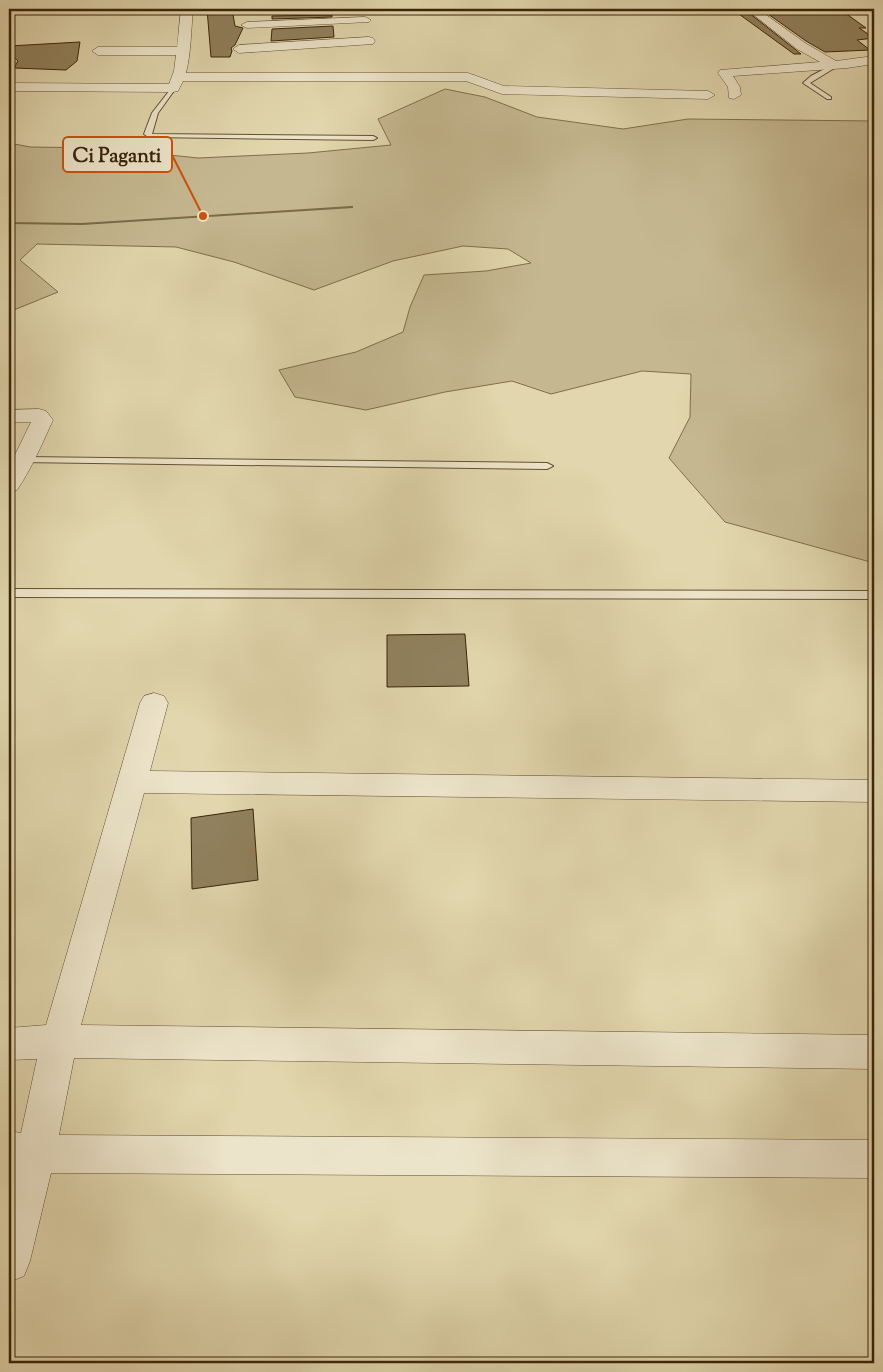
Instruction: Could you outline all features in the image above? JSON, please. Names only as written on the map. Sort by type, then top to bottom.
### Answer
[{"type":"street","points":[[176,82],[184,51],[187,9]]},
{"type":"street","points":[[751,9],[801,46],[839,64],[867,74]]},
{"type":"street","points":[[239,49],[370,44],[364,14],[247,25]]},
{"type":"street","points":[[98,51],[184,51]]},
{"type":"street","points":[[734,96],[734,87],[724,73],[874,60]]},
{"type":"street","points":[[9,87],[468,77],[502,90],[708,94]]},
{"type":"street","points":[[9,416],[42,417],[42,422],[24,460],[9,485]]},
{"type":"street","points":[[9,1261],[22,1152],[59,1041],[154,703]]},
{"type":"street","points":[[132,782],[874,791]]},
{"type":"street","points":[[9,1044],[59,1041],[874,1052]]},
{"type":"street","points":[[22,1152],[874,1159]]},
{"type":"lane","points":[[829,98],[806,83],[809,79],[839,64]]},
{"type":"lane","points":[[176,82],[155,113],[148,134],[150,136],[373,138]]},
{"type":"lane","points":[[24,460],[547,466]]},
{"type":"lane","points":[[9,593],[874,595]]},
{"type":"shaded area","points":[[445,89],[485,97],[537,117],[623,129],[688,119],[874,121],[874,563],[725,522],[669,458],[690,417],[691,374],[642,371],[551,394],[512,381],[445,392],[366,410],[295,397],[279,370],[356,352],[403,332],[410,307],[424,275],[486,271],[531,263],[508,249],[463,246],[393,261],[314,290],[234,262],[176,247],[37,244],[20,260],[58,292],[9,312],[9,143],[30,147],[103,148],[198,158],[308,153],[391,145],[378,119]]},
{"type":"building","points":[[207,9],[232,9],[235,26],[243,28],[235,45],[231,48],[230,57],[211,57]]},
{"type":"building","points":[[732,9],[744,9],[801,54],[794,54]]},
{"type":"building","points":[[761,9],[841,10],[866,28],[859,28],[874,38],[857,40],[870,50],[825,52]]},
{"type":"building","points":[[332,15],[332,17],[272,19],[272,16]]},
{"type":"building","points":[[333,26],[334,37],[271,41],[272,29]]},
{"type":"building","points":[[80,42],[77,61],[66,70],[14,68],[18,61],[14,57],[9,57],[9,46]]},
{"type":"building","points":[[465,634],[469,686],[387,687],[387,635]]},
{"type":"building","points":[[253,809],[258,880],[192,889],[191,818]]},
{"type":"waterway","points":[[9,223],[82,224],[351,207]]},
{"type":"place","name":"Ci Paganti","points":[[203,216]]}]
